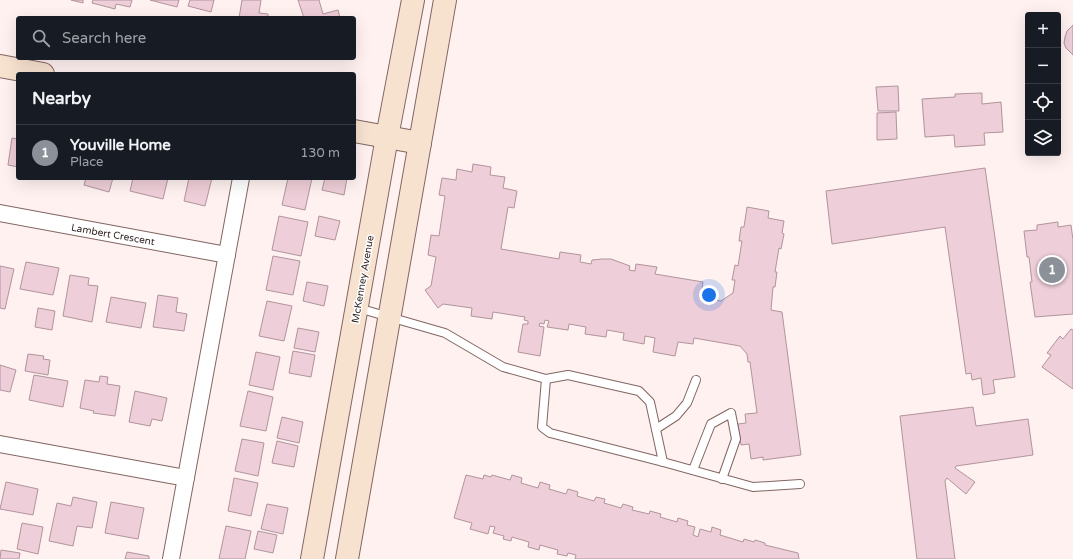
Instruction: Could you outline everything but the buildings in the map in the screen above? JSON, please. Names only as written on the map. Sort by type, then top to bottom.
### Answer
[{"type":"main road","name":"McKenney Avenue","points":[[312,559],[387,137],[413,0]]},
{"type":"main road","points":[[347,559],[391,317],[445,0]]},
{"type":"main road","points":[[0,66],[32,72]]},
{"type":"main road","points":[[356,131],[420,144]]},
{"type":"street","points":[[171,559],[241,180]]},
{"type":"street","name":"Lambert Crescent","points":[[0,213],[227,254]]},
{"type":"street","points":[[0,444],[186,478]]},
{"type":"lane","points":[[357,308],[445,333],[503,367],[546,379],[568,375],[639,391],[650,402],[663,462]]},
{"type":"lane","points":[[546,379],[542,428],[550,433],[753,487],[800,484]]},
{"type":"lane","points":[[656,429],[676,416],[687,403],[696,380]]},
{"type":"lane","points":[[693,470],[711,424],[731,413],[736,439],[722,479]]},
{"type":"place","name":"Youville Home","points":[[1052,270]]}]
